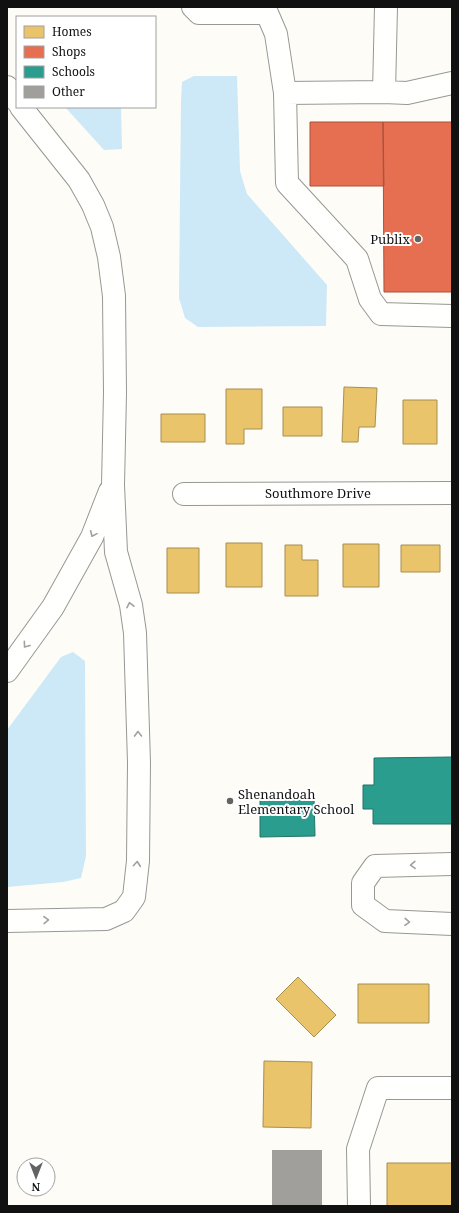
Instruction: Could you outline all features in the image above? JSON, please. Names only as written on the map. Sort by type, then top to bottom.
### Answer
[{"type":"street","points":[[193,7],[199,13],[267,13],[276,34],[285,93],[287,183],[357,259],[370,299],[381,314],[452,316]]},
{"type":"street","points":[[384,92],[386,7]]},
{"type":"street","points":[[285,93],[406,93],[452,82]]},
{"type":"street","points":[[7,87],[16,100]]},
{"type":"street","points":[[7,921],[106,919],[124,911],[134,897],[138,861],[139,764],[135,633],[131,605],[116,552],[113,484],[115,408],[114,296],[109,257],[102,227],[93,205],[79,180],[22,108]]},
{"type":"street","points":[[7,671],[56,601],[92,537],[113,484]]},
{"type":"street","name":"Southmore Drive","points":[[184,494],[452,493]]},
{"type":"street","points":[[452,864],[375,866],[363,883],[363,905],[385,921],[452,924]]},
{"type":"street","points":[[359,1206],[358,1149],[378,1088],[452,1088]]},
{"type":"water","points":[[194,76],[237,76],[240,171],[247,194],[327,285],[326,326],[198,327],[185,318],[179,298],[181,101],[182,82]]},
{"type":"water","points":[[66,108],[121,108],[122,149],[104,150]]},
{"type":"water","points":[[73,652],[85,661],[86,856],[81,878],[63,882],[7,887],[7,730],[61,657]]},
{"type":"building: Homes","points":[[344,387],[377,388],[375,427],[359,427],[358,442],[342,442]]},
{"type":"building: Homes","points":[[226,389],[262,389],[262,429],[244,429],[244,444],[226,444]]},
{"type":"building: Homes","points":[[403,400],[437,400],[437,444],[403,444]]},
{"type":"building: Homes","points":[[283,407],[322,407],[322,436],[283,436]]},
{"type":"building: Homes","points":[[161,414],[205,414],[205,442],[161,442]]},
{"type":"building: Homes","points":[[226,543],[262,543],[262,587],[226,587]]},
{"type":"building: Homes","points":[[343,544],[379,544],[379,587],[343,587]]},
{"type":"building: Homes","points":[[285,545],[302,545],[302,560],[318,560],[318,596],[285,596]]},
{"type":"building: Homes","points":[[401,545],[440,545],[440,572],[401,572]]},
{"type":"building: Homes","points":[[167,548],[199,548],[199,593],[167,593]]},
{"type":"building: Homes","points":[[298,977],[336,1015],[314,1037],[276,999]]},
{"type":"building: Homes","points":[[358,984],[429,984],[429,1023],[358,1023]]},
{"type":"building: Homes","points":[[264,1061],[312,1062],[311,1128],[263,1127]]},
{"type":"building: Homes","points":[[387,1163],[452,1163],[452,1206],[387,1206]]},
{"type":"building: Shops","points":[[310,122],[383,122],[384,186],[310,186]]},
{"type":"building: Shops","name":"Publix","points":[[383,122],[452,122],[452,292],[384,292]]},
{"type":"building: Schools","points":[[452,757],[452,824],[373,824],[373,809],[363,809],[363,785],[374,785],[374,758]]},
{"type":"building: Schools","points":[[260,797],[314,797],[315,836],[260,837]]},
{"type":"building: Other","points":[[272,1150],[322,1150],[322,1206],[272,1206]]},
{"type":"place","name":"Publix","points":[[418,239]]},
{"type":"place","name":"Shenandoah Elementary School","points":[[230,801]]}]
